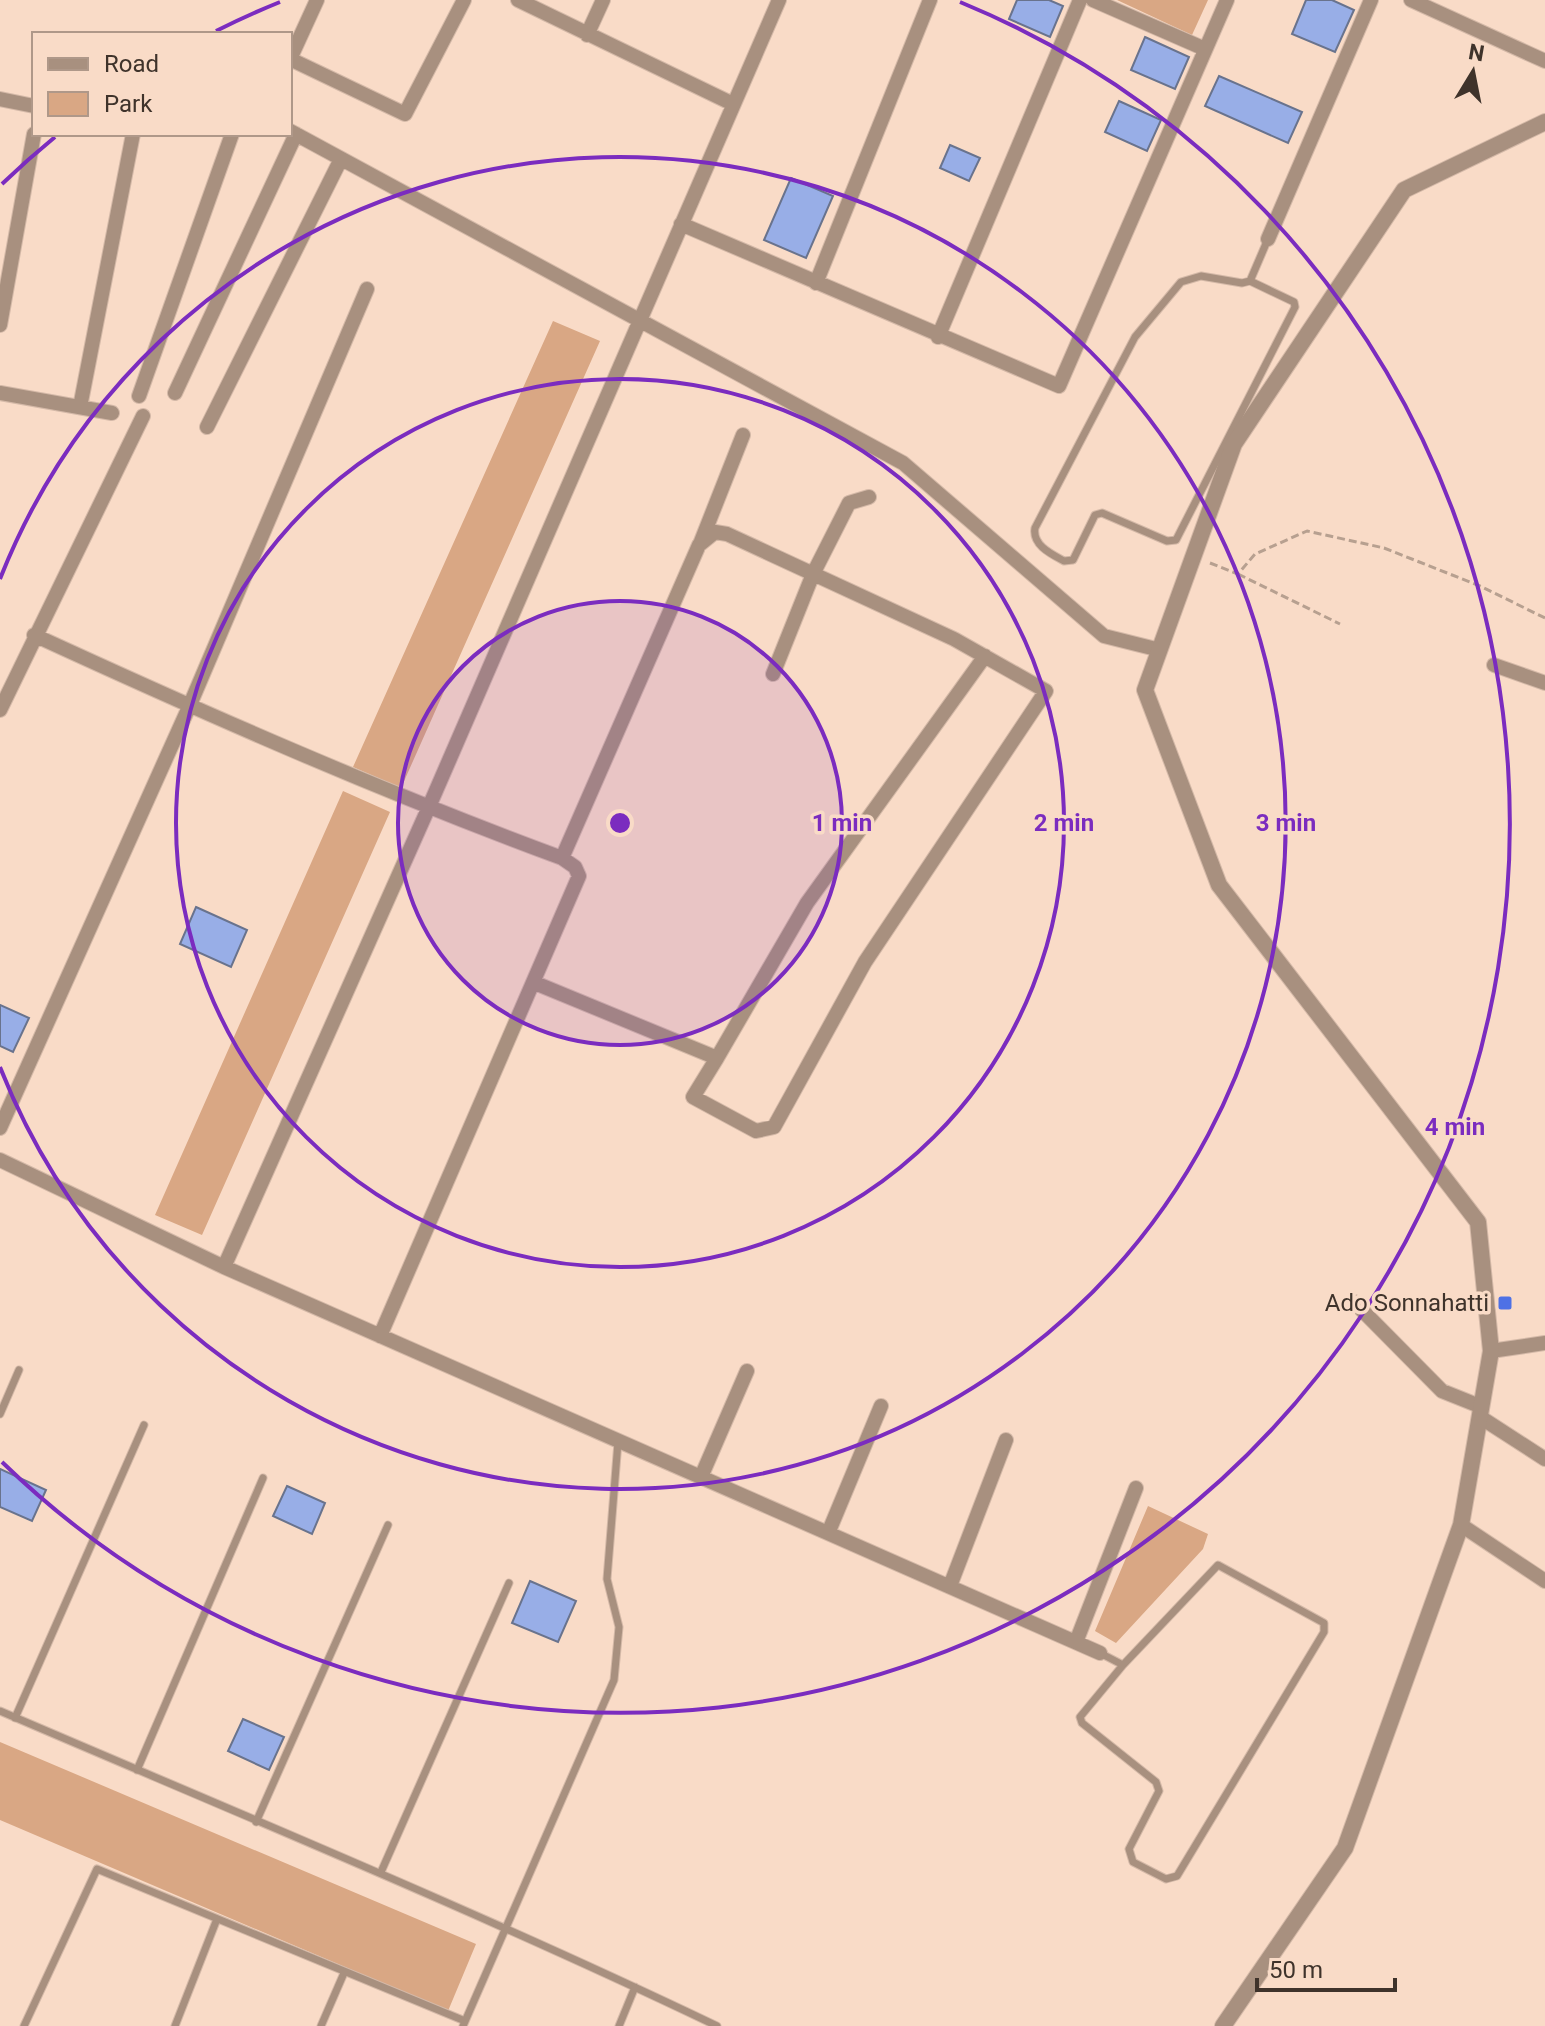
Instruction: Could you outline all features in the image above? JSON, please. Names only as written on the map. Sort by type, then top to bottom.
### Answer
[{"type":"street","points":[[292,55],[317,0]]},
{"type":"street","points":[[292,60],[405,114],[464,0]]},
{"type":"street","points":[[518,0],[733,104]]},
{"type":"street","points":[[587,35],[603,0]]},
{"type":"street","points":[[224,1267],[428,809],[779,0]]},
{"type":"street","points":[[816,283],[930,0]]},
{"type":"street","points":[[938,337],[1080,0]]},
{"type":"street","points":[[1093,0],[1205,49]]},
{"type":"street","points":[[681,224],[938,337],[1059,386],[1227,0]]},
{"type":"street","points":[[1268,239],[1371,0]]},
{"type":"street","points":[[1411,0],[1545,61]]},
{"type":"street","points":[[0,99],[32,106]]},
{"type":"street","points":[[1223,2026],[1345,1848],[1461,1525],[1491,1351],[1478,1222],[1219,885],[1145,690],[1234,444],[1404,190],[1545,122]]},
{"type":"street","points":[[293,132],[637,322],[903,463],[1104,636],[1160,650]]},
{"type":"street","points":[[0,325],[34,136]]},
{"type":"street","points":[[80,407],[133,136]]},
{"type":"street","points":[[139,396],[231,136]]},
{"type":"street","points":[[175,393],[291,136]]},
{"type":"street","points":[[207,427],[341,159]]},
{"type":"street","points":[[0,1128],[189,707],[367,289]]},
{"type":"street","points":[[0,393],[112,413]]},
{"type":"street","points":[[0,710],[143,416]]},
{"type":"street","points":[[562,858],[699,545],[743,435]]},
{"type":"street","points":[[773,674],[813,574],[849,503],[869,497]]},
{"type":"street","points":[[699,545],[715,532],[727,534],[985,656],[1046,691],[865,962],[774,1127],[756,1131],[693,1097],[807,903],[985,656]]},
{"type":"street","points":[[34,635],[189,707],[428,809],[562,858],[575,867],[579,876],[535,983],[380,1336]]},
{"type":"street","points":[[1494,665],[1545,683]]},
{"type":"street","points":[[535,983],[717,1058]]},
{"type":"street","points":[[0,1160],[224,1267],[1100,1653]]},
{"type":"street","points":[[1354,1302],[1442,1391],[1481,1412],[1545,1459]]},
{"type":"street","points":[[1491,1351],[1545,1343]]},
{"type":"street","points":[[701,1477],[747,1371]]},
{"type":"street","points":[[829,1531],[881,1406]]},
{"type":"street","points":[[950,1586],[1006,1440]]},
{"type":"street","points":[[1076,1642],[1136,1488]]},
{"type":"street","points":[[1461,1525],[1545,1581]]},
{"type":"lane","points":[[1250,281],[1268,239]]},
{"type":"lane","points":[[1190,277],[1250,281],[1294,302],[1295,307],[1176,540],[1167,541],[1102,513],[1095,515],[1073,560],[1064,561],[1048,552],[1037,542],[1035,528],[1135,337],[1181,282],[1190,277]]},
{"type":"lane","points":[[0,1414],[19,1370]]},
{"type":"lane","points":[[15,1718],[144,1425]]},
{"type":"lane","points":[[24,2026],[97,1869],[464,2024],[614,1680],[619,1627],[607,1579],[618,1442]]},
{"type":"lane","points":[[137,1770],[263,1478]]},
{"type":"lane","points":[[256,1822],[388,1525]]},
{"type":"lane","points":[[1218,1565],[1324,1623],[1324,1632],[1177,1876],[1172,1879],[1133,1862],[1129,1849],[1159,1791],[1156,1782],[1082,1723],[1080,1717],[1123,1665],[1212,1566],[1218,1565]]},
{"type":"lane","points":[[381,1872],[509,1583]]},
{"type":"lane","points":[[1100,1653],[1123,1665]]},
{"type":"lane","points":[[0,1711],[256,1822],[381,1872],[717,2026]]},
{"type":"lane","points":[[175,2026],[217,1919]]},
{"type":"lane","points":[[321,2026],[344,1973]]},
{"type":"lane","points":[[619,2026],[635,1987]]},
{"type":"path","points":[[1238,574],[1255,554],[1307,531],[1384,548],[1480,586],[1545,618]]},
{"type":"path","points":[[1194,556],[1340,624]]},
{"type":"green space","points":[[1117,0],[1208,0],[1192,35]]},
{"type":"green space","points":[[553,321],[600,341],[401,788],[353,767]]},
{"type":"green space","points":[[343,791],[390,812],[202,1235],[155,1215]]},
{"type":"green space","points":[[1148,1506],[1208,1534],[1203,1549],[1116,1643],[1095,1631]]},
{"type":"green space","points":[[0,1742],[476,1944],[448,2011],[0,1820]]},
{"type":"building","points":[[1017,0],[1049,0],[1063,6],[1050,37],[1009,19]]},
{"type":"building","points":[[1306,0],[1332,0],[1354,10],[1335,52],[1292,34]]},
{"type":"building","points":[[1145,37],[1189,57],[1175,89],[1131,70]]},
{"type":"building","points":[[1219,76],[1302,112],[1288,143],[1205,106]]},
{"type":"building","points":[[1119,101],[1161,120],[1147,151],[1105,132]]},
{"type":"building","points":[[950,145],[980,158],[969,181],[940,168]]},
{"type":"building","points":[[791,178],[833,196],[806,258],[764,240]]},
{"type":"building","points":[[196,907],[247,930],[231,967],[180,944]]},
{"type":"building","points":[[0,1005],[29,1018],[13,1052],[0,1046]]},
{"type":"building","points":[[0,1469],[46,1490],[32,1521],[0,1507]]},
{"type":"building","points":[[287,1486],[325,1503],[312,1534],[273,1516]]},
{"type":"building","points":[[530,1581],[576,1601],[558,1642],[512,1623]]},
{"type":"building","points":[[243,1719],[284,1737],[269,1770],[228,1751]]},
{"type":"place","name":"Ado Sonnahatti","points":[[1505,1303]]}]
